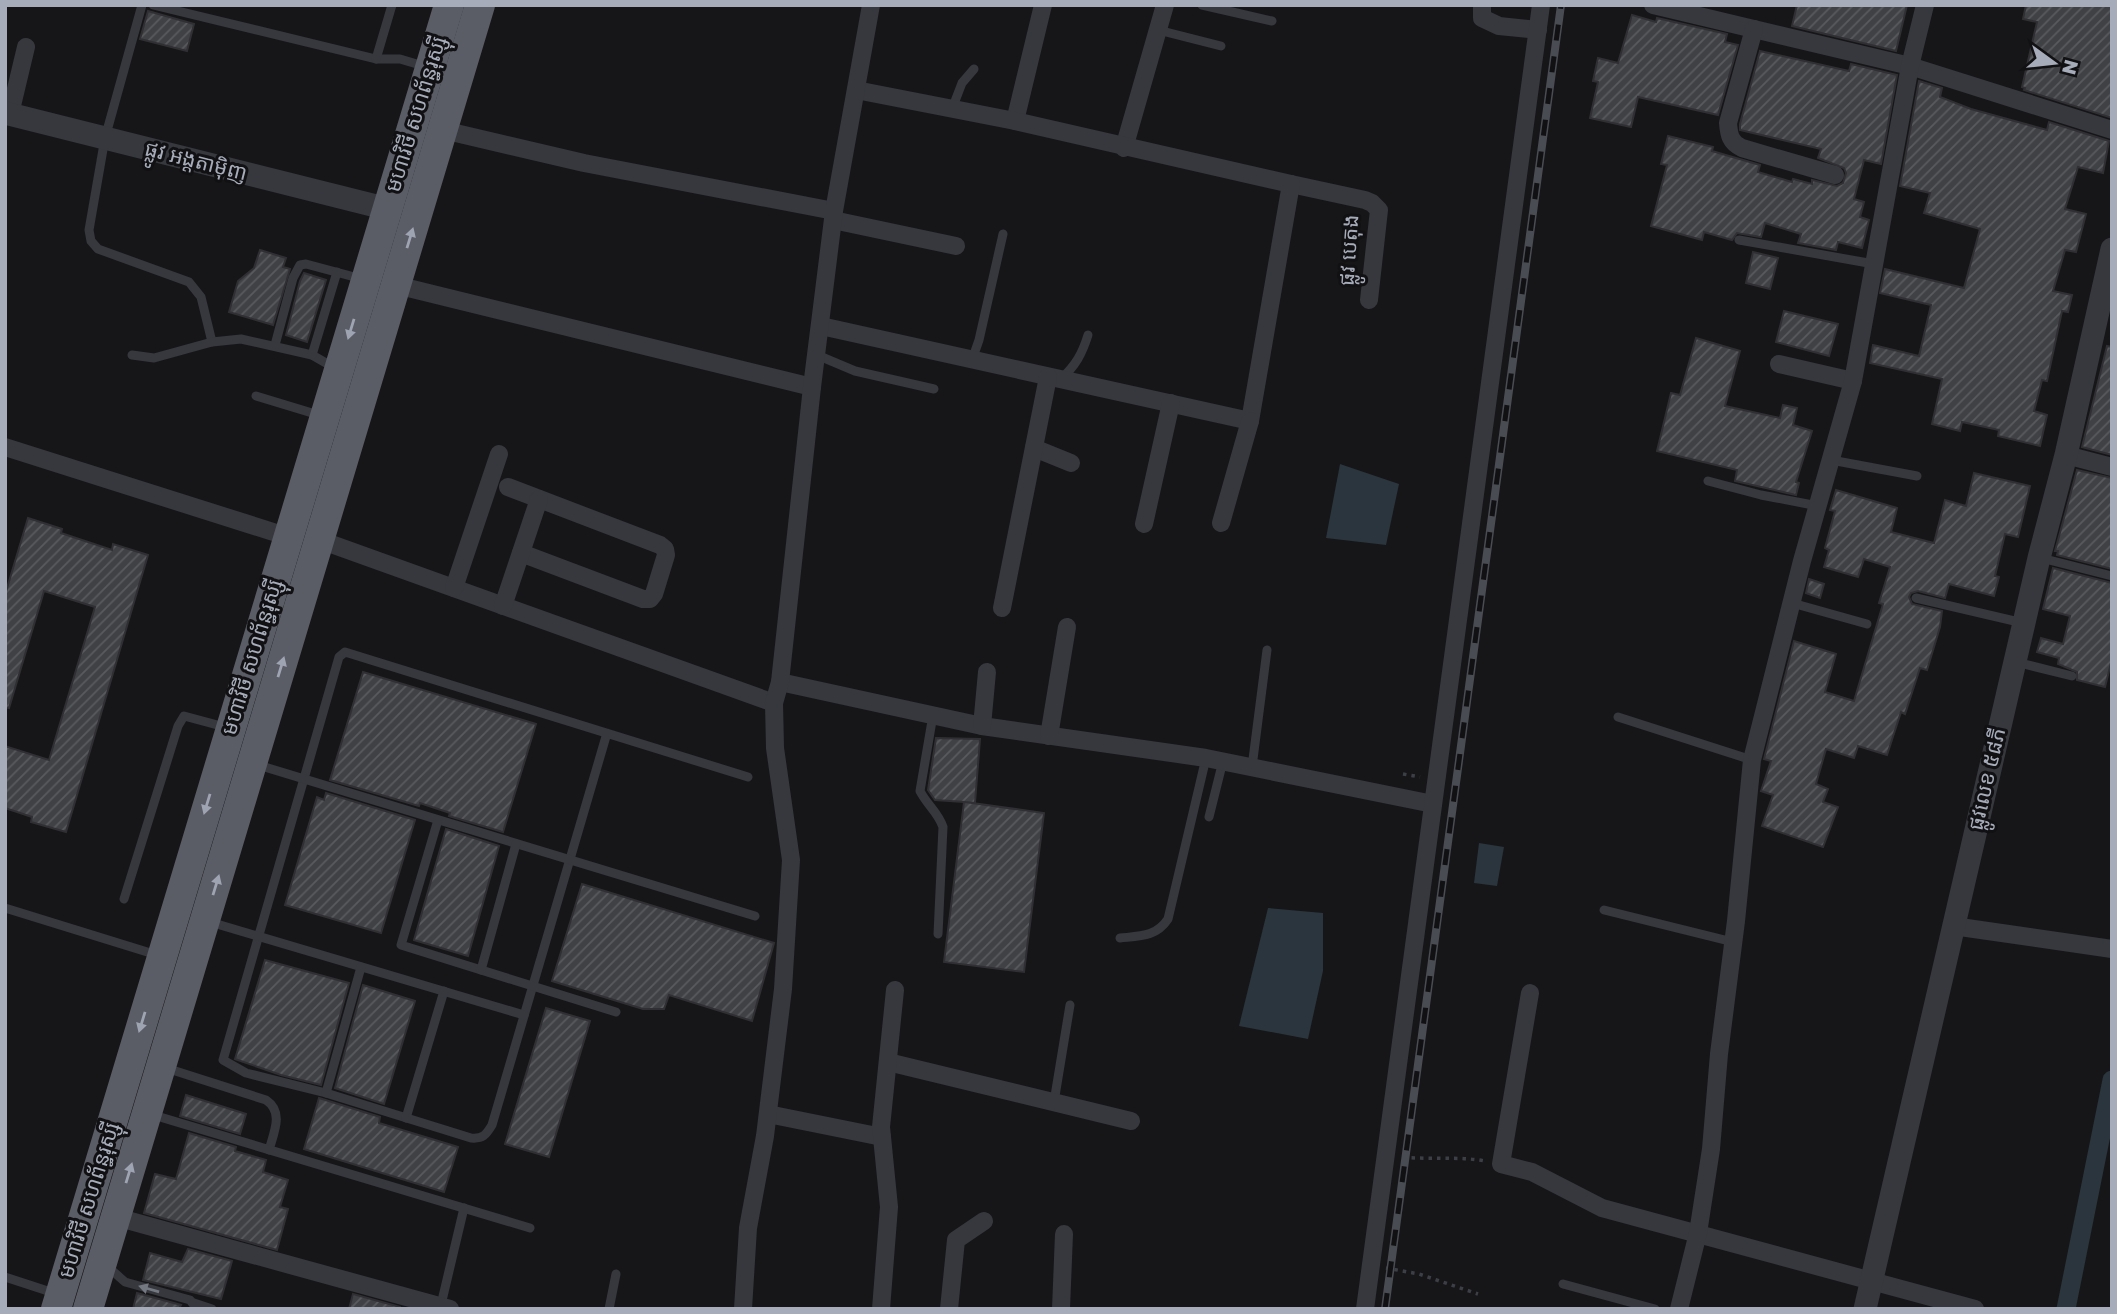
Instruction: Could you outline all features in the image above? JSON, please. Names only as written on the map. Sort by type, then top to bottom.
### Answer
[{"type":"highway","name":"មហាវិថី សហព័ន្ធរុស្ស៊ី","points":[[353,375],[366,280],[449,5]]},
{"type":"highway","name":"មហាវិថី សហព័ន្ធរុស្ស៊ី","points":[[74,1303],[177,961],[236,753],[289,537],[339,421],[353,375],[396,285],[481,5]]},
{"type":"highway","name":"មហាវិថី សហព័ន្ធរុស្ស៊ី","points":[[74,1303],[102,1262],[116,1217],[161,1066],[177,961],[205,920],[236,753],[320,540],[339,421]]},
{"type":"street","points":[[743,1309],[748,1227],[768,1114],[783,989],[791,860],[775,748],[774,703],[780,682],[812,387],[834,216],[871,5]]},
{"type":"street","points":[[1015,121],[1043,5]]},
{"type":"street","points":[[1125,148],[1165,5]]},
{"type":"street","points":[[1482,5],[1482,18],[1499,26],[1538,30]]},
{"type":"street","points":[[1364,1309],[1541,5]]},
{"type":"street","points":[[1653,5],[1910,66],[2112,130]]},
{"type":"street","points":[[1679,1309],[1698,1233],[1710,1149],[1752,760],[1791,603],[1853,381],[1910,66],[1925,5]]},
{"type":"street","points":[[1754,29],[1728,123],[1729,135],[1734,144],[1742,148],[1835,175]]},
{"type":"street","points":[[8,113],[26,47]]},
{"type":"street","points":[[856,90],[1015,121],[1291,184],[1250,421],[1221,523]]},
{"type":"street","name":"ផ្លូវ អង្តតាម៉ិញ","points":[[8,113],[388,209]]},
{"type":"street","points":[[443,130],[834,216],[956,246]]},
{"type":"street","name":"ផ្លូវ បេតុង","points":[[1291,184],[1364,200],[1379,209],[1368,300]]},
{"type":"street","name":"ផ្លូវលេខ ៥៨ភី","points":[[1864,1309],[2039,558],[2066,455],[2112,249]]},
{"type":"street","points":[[396,285],[812,387]]},
{"type":"street","points":[[821,326],[1250,421]]},
{"type":"street","points":[[1779,364],[1853,381]]},
{"type":"street","points":[[1002,608],[1034,448],[1055,378]]},
{"type":"street","points":[[1144,524],[1171,403]]},
{"type":"street","points":[[5,447],[289,537]]},
{"type":"street","points":[[1034,448],[1071,463]]},
{"type":"street","points":[[454,588],[499,454]]},
{"type":"street","points":[[2066,455],[2112,467]]},
{"type":"street","points":[[508,487],[665,549],[666,555],[650,600],[521,553]]},
{"type":"street","points":[[503,606],[539,499]]},
{"type":"street","points":[[320,540],[774,703]]},
{"type":"street","points":[[1049,736],[1067,626]]},
{"type":"street","points":[[982,726],[987,672]]},
{"type":"street","points":[[780,682],[982,726],[1214,760],[1433,804]]},
{"type":"street","points":[[1953,926],[2112,949]]},
{"type":"street","points":[[881,1309],[889,1207],[881,1127],[895,990]]},
{"type":"street","points":[[1530,993],[1501,1164],[1532,1172],[1602,1208],[1975,1309]]},
{"type":"street","points":[[888,1062],[1131,1121]]},
{"type":"street","points":[[768,1114],[882,1137]]},
{"type":"street","points":[[116,1217],[443,1308]]},
{"type":"street","points":[[948,1309],[956,1240],[984,1221]]},
{"type":"street","points":[[1061,1309],[1064,1234]]},
{"type":"lane","points":[[142,5],[105,138],[89,230],[91,241],[98,249],[189,282],[201,297],[212,342]]},
{"type":"lane","points":[[376,60],[392,5]]},
{"type":"lane","points":[[1202,5],[1272,21]]},
{"type":"lane","points":[[160,6],[376,60],[400,59],[430,68]]},
{"type":"lane","points":[[1158,30],[1221,46]]},
{"type":"lane","points":[[952,109],[962,83],[974,69]]},
{"type":"lane","points":[[972,360],[1003,234]]},
{"type":"lane","points":[[1739,240],[1874,264]]},
{"type":"lane","points":[[275,345],[296,269],[306,264],[366,280]]},
{"type":"lane","points":[[312,355],[337,272]]},
{"type":"lane","points":[[1055,378],[1075,366],[1082,355],[1088,335]]},
{"type":"lane","points":[[132,355],[154,358],[212,342],[241,339],[312,355],[353,375]]},
{"type":"lane","points":[[817,355],[855,371],[934,389]]},
{"type":"lane","points":[[256,396],[339,421]]},
{"type":"lane","points":[[1831,460],[1917,476]]},
{"type":"lane","points":[[1708,481],[1818,506]]},
{"type":"lane","points":[[2039,558],[2112,576]]},
{"type":"lane","points":[[1916,598],[2024,623]]},
{"type":"lane","points":[[1791,603],[1867,624]]},
{"type":"lane","points":[[1252,768],[1268,650]]},
{"type":"lane","points":[[607,733],[492,1125],[486,1135],[481,1139],[471,1138],[326,1093],[246,1073],[223,1060],[339,657],[345,652],[607,733],[748,777]]},
{"type":"lane","points":[[2015,662],[2072,676]]},
{"type":"lane","points":[[933,715],[920,791],[925,802],[938,814],[943,827],[938,933]]},
{"type":"lane","points":[[124,899],[178,726],[184,716],[236,753],[304,779],[755,916]]},
{"type":"lane","points":[[1618,718],[1752,760]]},
{"type":"lane","points":[[1209,817],[1214,760]]},
{"type":"lane","points":[[1120,938],[1151,934],[1163,927],[1168,919],[1214,760]]},
{"type":"lane","points":[[438,820],[401,945],[617,1012]]},
{"type":"lane","points":[[481,970],[516,844]]},
{"type":"lane","points":[[5,908],[177,961]]},
{"type":"lane","points":[[1604,910],[1733,942]]},
{"type":"lane","points":[[205,920],[524,1015]]},
{"type":"lane","points":[[326,1093],[361,967]]},
{"type":"lane","points":[[406,1118],[444,992]]},
{"type":"lane","points":[[1054,1102],[1070,1004]]},
{"type":"lane","points":[[161,1066],[267,1100],[275,1105],[278,1116],[269,1150]]},
{"type":"lane","points":[[147,1113],[530,1228]]},
{"type":"lane","points":[[443,1308],[464,1208]]},
{"type":"lane","points":[[102,1262],[125,1282],[212,1309]]},
{"type":"lane","points":[[609,1309],[616,1274]]},
{"type":"lane","points":[[5,1278],[74,1303]]},
{"type":"lane","points":[[1563,1284],[1655,1309]]},
{"type":"path","points":[[1385,1156],[1433,1160],[1462,1158],[1501,1164]]},
{"type":"path","points":[[1370,1265],[1419,1274],[1478,1294]]},
{"type":"shaded area","points":[[1340,464],[1399,484],[1386,545],[1326,538]]},
{"type":"shaded area","points":[[1479,843],[1504,847],[1497,886],[1474,883]]},
{"type":"shaded area","points":[[1268,908],[1323,913],[1323,971],[1308,1039],[1239,1026]]},
{"type":"building","points":[[1797,5],[1907,5],[1896,51],[1792,26]]},
{"type":"building","points":[[2026,5],[2112,5],[2112,118],[2024,90],[2022,87],[2037,22],[2023,19]]},
{"type":"building","points":[[148,11],[194,24],[187,51],[140,39]]},
{"type":"building","points":[[1632,15],[1656,22],[1657,18],[1727,34],[1725,42],[1738,45],[1718,115],[1638,97],[1631,127],[1590,118],[1598,82],[1593,81],[1598,58],[1618,63]]},
{"type":"building","points":[[1760,51],[1849,71],[1851,64],[1897,75],[1881,164],[1864,160],[1854,199],[1864,202],[1860,217],[1869,220],[1862,248],[1838,242],[1836,250],[1798,243],[1801,234],[1765,223],[1761,237],[1737,233],[1732,240],[1704,232],[1702,240],[1651,226],[1667,165],[1661,164],[1668,136],[1713,147],[1712,151],[1760,165],[1758,172],[1792,182],[1793,179],[1812,184],[1812,180],[1837,186],[1843,183],[1846,173],[1844,168],[1818,158],[1821,149],[1740,130]]},
{"type":"building","points":[[1919,81],[1942,88],[1940,97],[1971,109],[2047,130],[2049,122],[2109,141],[2103,173],[2078,167],[2065,209],[2086,214],[2076,252],[2065,250],[2053,291],[2072,295],[2068,312],[2062,311],[2047,381],[2042,380],[2034,411],[2047,415],[2040,446],[1998,436],[1999,430],[1962,422],[1960,431],[1932,424],[1942,379],[1870,363],[1873,345],[1919,356],[1931,305],[1880,293],[1885,269],[1964,288],[1980,229],[1924,213],[1930,193],[1900,186]]},
{"type":"building","points":[[260,250],[286,258],[283,267],[290,269],[273,325],[229,312],[238,281],[254,268]]},
{"type":"building","points":[[1753,252],[1778,258],[1770,289],[1746,283]]},
{"type":"building","points":[[304,273],[326,280],[307,342],[286,335]]},
{"type":"building","points":[[1784,311],[1838,324],[1829,356],[1776,342]]},
{"type":"building","points":[[1696,338],[1740,351],[1725,406],[1780,418],[1783,405],[1797,408],[1793,425],[1812,431],[1796,482],[1799,483],[1796,495],[1735,481],[1737,470],[1657,451],[1671,393],[1680,395]]},
{"type":"building","points":[[2107,346],[2112,347],[2112,455],[2082,447]]},
{"type":"building","points":[[2077,470],[2112,478],[2112,569],[2057,555],[2058,551],[2055,551]]},
{"type":"building","points":[[1974,473],[2030,486],[2018,537],[2005,534],[1995,576],[1999,577],[1994,596],[1949,584],[1945,598],[1918,591],[1911,593],[1909,597],[1912,604],[1942,611],[1940,627],[1927,670],[1920,668],[1905,714],[1901,712],[1887,755],[1858,746],[1854,758],[1826,749],[1816,784],[1828,789],[1823,802],[1838,807],[1823,847],[1762,826],[1773,795],[1761,791],[1771,761],[1764,759],[1794,641],[1836,654],[1825,692],[1854,701],[1883,604],[1879,603],[1890,567],[1864,559],[1858,577],[1824,567],[1829,550],[1825,548],[1835,511],[1830,510],[1836,490],[1897,508],[1891,532],[1934,543],[1945,500],[1966,506]]},
{"type":"building","points":[[28,518],[62,529],[61,533],[112,550],[113,544],[148,555],[66,832],[31,822],[32,817],[5,808],[5,746],[49,760],[95,607],[44,591],[9,708],[5,707],[5,595]]},
{"type":"building","points":[[2053,568],[2112,583],[2112,659],[2105,687],[2077,680],[2077,672],[2058,664],[2059,658],[2037,652],[2041,638],[2063,644],[2070,616],[2043,609]]},
{"type":"building","points":[[1809,579],[1824,584],[1820,598],[1806,593]]},
{"type":"building","points":[[363,672],[536,724],[503,832],[449,816],[450,813],[420,803],[419,806],[330,780]]},
{"type":"building","points":[[936,738],[980,739],[975,803],[965,802],[1044,813],[1024,972],[944,962],[964,802],[935,800],[928,790]]},
{"type":"building","points":[[326,793],[415,820],[381,933],[285,905],[317,797],[324,800]]},
{"type":"building","points":[[446,829],[499,846],[468,956],[414,940]]},
{"type":"building","points":[[582,884],[774,943],[752,1021],[669,995],[664,1009],[643,1009],[552,981]]},
{"type":"building","points":[[265,960],[349,983],[321,1085],[235,1059]]},
{"type":"building","points":[[363,985],[415,1001],[384,1104],[335,1088]]},
{"type":"building","points":[[546,1008],[590,1021],[549,1157],[505,1144]]},
{"type":"building","points":[[186,1095],[246,1114],[240,1134],[180,1116]]},
{"type":"building","points":[[319,1098],[380,1117],[379,1123],[458,1147],[444,1192],[304,1149]]},
{"type":"building","points":[[189,1133],[236,1147],[235,1151],[266,1160],[263,1172],[288,1180],[280,1207],[288,1209],[277,1250],[144,1213],[155,1174],[176,1179]]},
{"type":"building","points":[[188,1249],[232,1261],[221,1299],[143,1280],[150,1253],[182,1262]]},
{"type":"building","points":[[137,1293],[181,1305],[179,1309],[133,1309]]},
{"type":"building","points":[[353,1294],[400,1307],[400,1309],[349,1309]]},
{"type":"waterway","points":[[2066,1309],[2112,1080]]},
{"type":"railway","points":[[1385,1309],[1561,5]]}]
